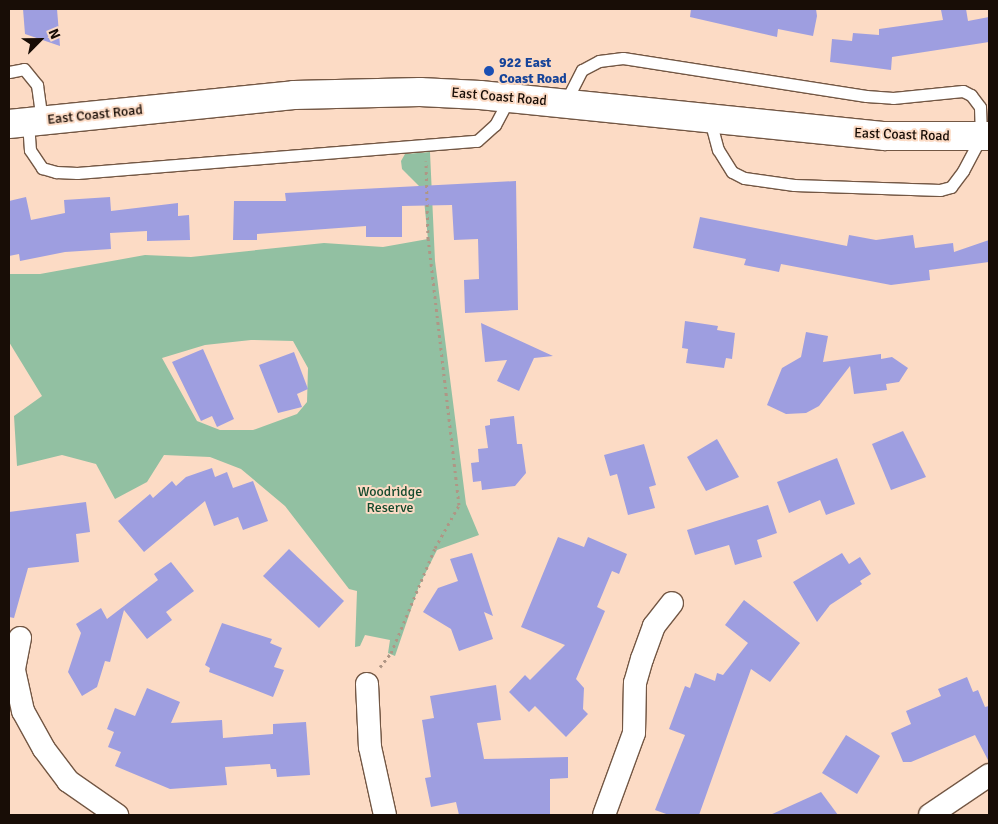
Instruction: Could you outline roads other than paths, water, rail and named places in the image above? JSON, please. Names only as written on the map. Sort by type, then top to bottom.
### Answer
[{"type":"main road","name":"East Coast Road","points":[[26,122],[294,95],[420,92],[565,103],[710,120],[885,136],[985,136]]},
{"type":"street","points":[[604,815],[634,733],[635,683],[642,659],[654,626],[672,603]]},
{"type":"street","points":[[20,638],[16,678],[23,710],[44,749],[68,781],[117,815]]},
{"type":"street","points":[[367,684],[370,747],[385,815]]},
{"type":"street","points":[[930,815],[989,774]]},
{"type":"lane","points":[[565,103],[582,70],[599,61],[623,58],[866,96],[910,97],[963,91],[971,94],[980,107],[985,136],[951,187],[940,190],[794,185],[744,178],[732,172],[718,150],[710,120]]},
{"type":"lane","points":[[9,72],[24,69],[37,85],[26,122],[30,150],[42,168],[56,172],[477,141],[495,125],[510,98]]},
{"type":"place","name":"922 East Coast Road","points":[[489,71]]},
{"type":"park label","name":"Woodridge Reserve","points":[[390,500]]}]
